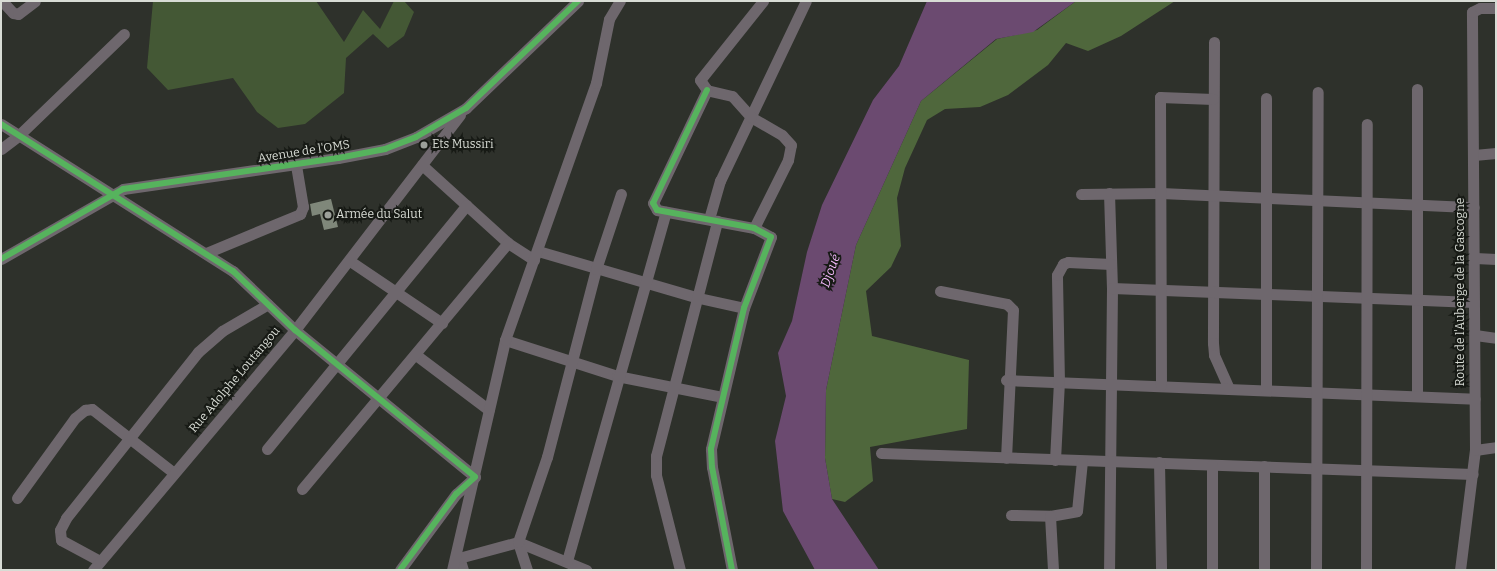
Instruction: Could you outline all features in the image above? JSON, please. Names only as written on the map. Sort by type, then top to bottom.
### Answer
[{"type":"street","points":[[2,1],[13,13],[18,14],[34,1]]},
{"type":"street","name":"Avenue de l'OMS","points":[[1,259],[112,193],[173,180],[296,165],[384,149],[416,137],[466,108],[578,1]]},
{"type":"street","points":[[452,570],[457,558],[505,340],[596,83],[609,19],[620,1]]},
{"type":"street","points":[[754,228],[788,160],[791,145],[782,135],[751,117],[732,96],[707,90],[700,84],[702,77],[763,1]]},
{"type":"street","points":[[680,570],[656,475],[656,456],[699,298],[720,181],[806,1]]},
{"type":"street","name":"Route de l'Auberge de la Gascogne","points":[[1460,570],[1475,450],[1475,258],[1472,12],[1480,8],[1496,8]]},
{"type":"street","points":[[1,149],[18,136],[124,34]]},
{"type":"street","points":[[1214,42],[1214,355],[1229,389]]},
{"type":"street","points":[[1417,89],[1418,202],[1415,236],[1417,298],[1417,394]]},
{"type":"street","points":[[707,90],[654,200],[655,208],[666,212],[754,228],[771,237],[744,308],[722,397],[712,449],[712,467],[732,570]]},
{"type":"street","points":[[1316,570],[1316,200],[1318,92]]},
{"type":"street","points":[[1161,385],[1162,289],[1160,97],[1213,99]]},
{"type":"street","points":[[1266,98],[1266,390]]},
{"type":"street","name":"Rue Adolphe Loutangou","points":[[96,566],[295,330],[350,261],[466,108]]},
{"type":"street","points":[[1,124],[233,271],[295,330],[475,477]]},
{"type":"street","points":[[1366,570],[1367,124]]},
{"type":"street","points":[[1474,155],[1496,153]]},
{"type":"street","points":[[206,253],[300,214],[303,207],[296,165]]},
{"type":"street","points":[[422,165],[508,243],[536,256],[596,269],[699,298],[744,308]]},
{"type":"street","points":[[1109,193],[1112,288],[1108,462],[1109,570]]},
{"type":"street","points":[[1081,194],[1161,193],[1316,200],[1418,202],[1474,207]]},
{"type":"street","points":[[527,570],[518,542],[572,364],[596,269],[621,194]]},
{"type":"street","points":[[267,449],[293,414],[338,365],[467,205]]},
{"type":"street","points":[[567,561],[617,376],[666,212]]},
{"type":"street","points":[[302,489],[416,355],[508,243]]},
{"type":"street","points":[[1475,258],[1496,259]]},
{"type":"street","points":[[350,261],[442,323]]},
{"type":"street","points":[[1055,460],[1059,382],[1057,275],[1060,269],[1068,262],[1111,264]]},
{"type":"street","points":[[1112,288],[1214,292],[1266,292],[1417,298],[1474,302]]},
{"type":"street","points":[[940,291],[1010,306],[1014,321],[1007,380],[1006,458]]},
{"type":"street","points":[[96,566],[61,540],[60,530],[66,518],[209,340],[268,304]]},
{"type":"street","points":[[1475,335],[1496,338]]},
{"type":"street","points":[[505,340],[572,364],[617,376],[674,389],[722,397]]},
{"type":"street","points":[[416,355],[489,410]]},
{"type":"street","points":[[1007,380],[1110,385],[1161,385],[1229,389],[1417,394],[1475,399]]},
{"type":"street","points":[[17,498],[75,418],[85,410],[92,409],[130,437],[174,473]]},
{"type":"street","points":[[1475,450],[1496,447]]},
{"type":"street","points":[[881,453],[1108,462],[1159,462],[1317,467],[1473,474]]},
{"type":"street","points":[[1011,515],[1050,516],[1077,511],[1082,461]]},
{"type":"street","points":[[1159,462],[1161,570]]},
{"type":"street","points":[[1212,464],[1212,570]]},
{"type":"street","points":[[1264,466],[1264,570]]},
{"type":"street","points":[[400,570],[456,494],[475,477]]},
{"type":"street","points":[[1050,516],[1053,570]]},
{"type":"street","points":[[457,558],[518,542],[567,561],[585,570]]},
{"type":"street","points":[[457,558],[463,570]]},
{"type":"green space","points":[[153,1],[316,1],[344,42],[363,10],[380,29],[394,1],[404,1],[414,12],[404,36],[388,48],[373,34],[346,58],[344,93],[305,124],[278,128],[257,112],[233,78],[168,90],[147,68]]},
{"type":"green space","points":[[1076,1],[1175,1],[1121,36],[1088,51],[1066,43],[1048,65],[1008,95],[980,107],[945,109],[927,120],[905,168],[897,198],[901,246],[891,267],[866,291],[872,336],[969,360],[967,429],[870,447],[873,481],[845,502],[832,499],[825,458],[826,390],[856,245],[921,101],[997,39],[1037,30]]},
{"type":"water","name":"Djoué","points":[[927,1],[1076,1],[1033,32],[996,39],[921,101],[856,245],[826,390],[825,458],[832,499],[879,570],[815,570],[783,511],[775,441],[786,396],[778,353],[792,321],[807,252],[822,205],[873,100],[899,66]]},
{"type":"building","name":"Armée du Salut","points":[[331,199],[338,227],[324,230],[320,214],[312,216],[310,204]]},
{"type":"cycle path","points":[[1,259],[123,189],[338,158],[385,149],[416,137],[466,108],[578,1]]},
{"type":"cycle path","points":[[707,90],[653,203],[657,210],[754,228],[771,237],[744,308],[711,449],[712,467],[732,570]]},
{"type":"cycle path","points":[[1,124],[233,271],[295,330],[475,477],[456,494],[400,570]]},
{"type":"place","name":"Ets Mussiri","points":[[424,145]]},
{"type":"place","name":"Armée du Salut","points":[[328,215]]}]
